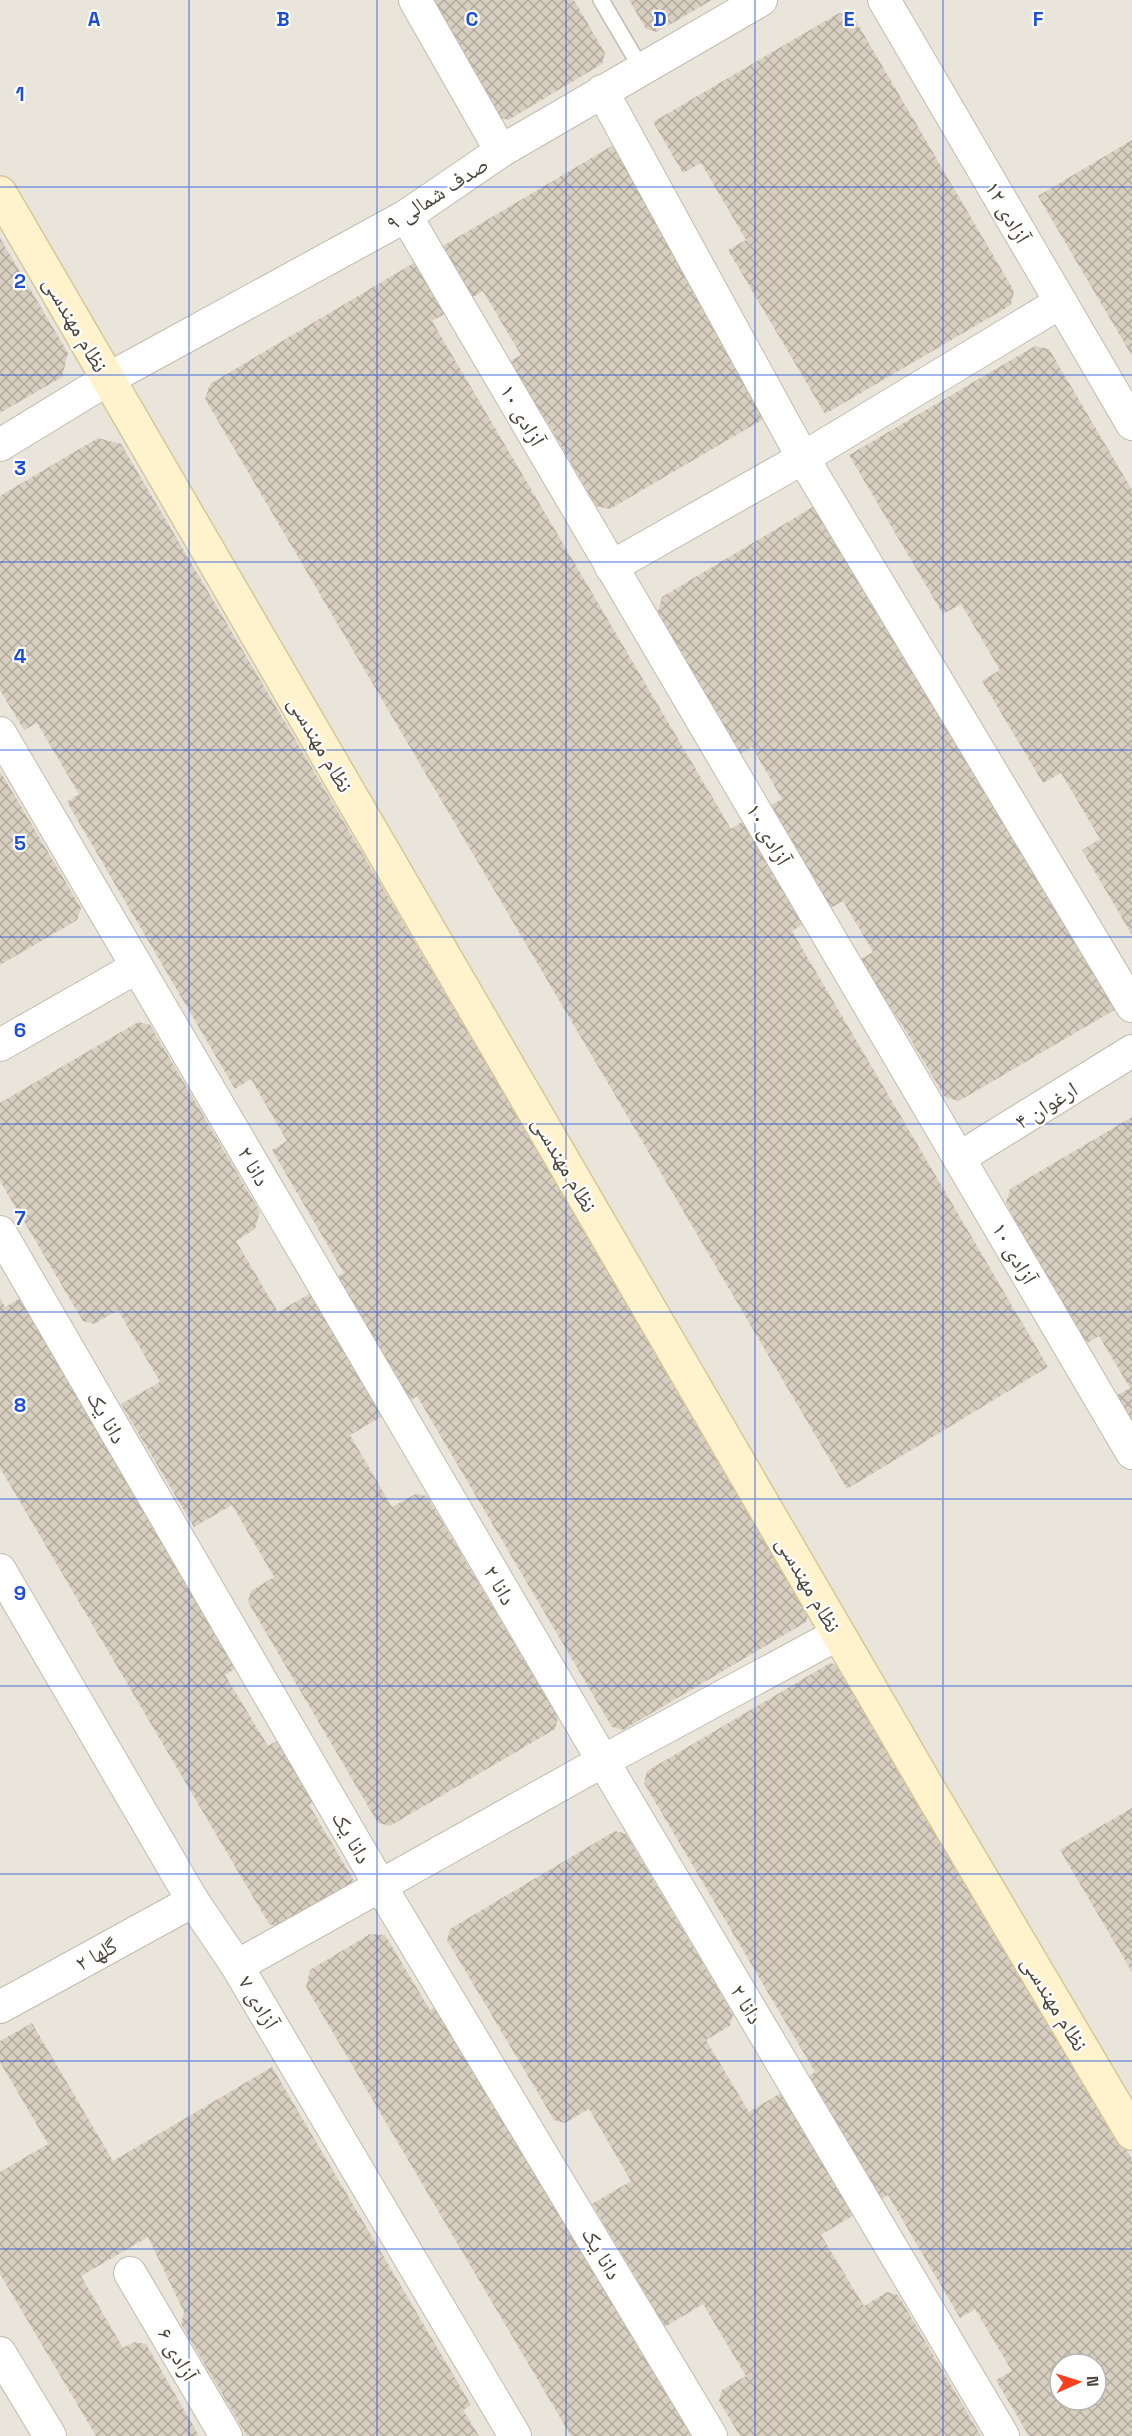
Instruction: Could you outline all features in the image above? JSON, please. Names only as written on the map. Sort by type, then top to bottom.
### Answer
[{"type":"street","points":[[415,0],[501,151]]},
{"type":"street","name":"صدف شمالی ۹","points":[[0,445],[108,379],[406,216],[501,151],[761,0]]},
{"type":"street","name":"آزادی ۱۲","points":[[884,0],[1132,424]]},
{"type":"street","points":[[602,91],[803,458],[1132,1006]]},
{"type":"street","name":"نظام مهندسی","points":[[0,193],[838,1634],[1132,2133]]},
{"type":"street","name":"آزادی ۱۰","points":[[406,216],[1132,1453]]},
{"type":"street","points":[[611,567],[803,458],[1061,302]]},
{"type":"street","name":"دانا ۲","points":[[0,733],[603,1761],[1003,2436]]},
{"type":"street","points":[[0,1045],[137,967]]},
{"type":"street","name":"ارغوان ۴","points":[[959,1158],[1132,1051]]},
{"type":"street","name":"دانا یک","points":[[0,1232],[381,1887],[711,2436]]},
{"type":"street","name":"آزادی ۷","points":[[0,1570],[193,1901],[237,1966],[515,2436]]},
{"type":"street","points":[[237,1966],[603,1761],[838,1634]]},
{"type":"street","name":"گلها ۲","points":[[0,2007],[193,1901]]},
{"type":"street","name":"آزادی ۶","points":[[130,2273],[226,2436]]},
{"type":"street","points":[[0,2353],[50,2436]]},
{"type":"lane","points":[[602,0],[641,68]]},
{"type":"shaded area","points":[[0,0],[1132,0],[1132,2436],[0,2436]]},
{"type":"building","points":[[429,0],[574,0],[605,53],[602,64],[508,120],[498,117]]},
{"type":"building","points":[[629,0],[712,0],[657,32],[646,29]]},
{"type":"building","points":[[839,13],[853,16],[1014,291],[1011,305],[825,414],[728,250],[746,240],[701,163],[683,173],[653,122]]},
{"type":"building","points":[[632,134],[767,417],[610,509],[596,506],[549,425],[506,364],[521,355],[483,291],[468,300],[438,249]]},
{"type":"building","points":[[1132,140],[1132,356],[1038,196]]},
{"type":"building","points":[[0,238],[68,353],[62,377],[0,413]]},
{"type":"building","points":[[417,261],[448,312],[432,321],[731,829],[746,819],[807,922],[792,931],[1048,1367],[847,1489],[205,399],[210,384]]},
{"type":"building","points":[[1035,346],[1049,349],[1132,490],[1132,935],[1082,850],[1100,839],[1061,773],[1043,783],[982,681],[1000,670],[961,604],[943,614],[849,455]]},
{"type":"building","points":[[98,438],[121,444],[809,1611],[806,1622],[623,1730],[612,1727],[417,1396],[409,1401],[336,1278],[344,1273],[272,1150],[287,1141],[251,1079],[235,1089],[67,802],[79,794],[37,723],[24,730],[0,690],[0,496]]},
{"type":"building","points":[[818,504],[1116,1009],[959,1101],[945,1097],[899,1020],[857,961],[873,952],[843,901],[827,910],[767,807],[782,799],[752,747],[737,756],[701,695],[658,611],[662,597]]},
{"type":"building","points":[[0,771],[81,908],[77,920],[0,965]]},
{"type":"building","points":[[138,1022],[150,1025],[260,1212],[255,1229],[236,1241],[278,1312],[316,1290],[388,1413],[350,1435],[392,1507],[416,1494],[427,1496],[558,1717],[555,1729],[390,1826],[378,1823],[248,1602],[251,1591],[274,1577],[232,1505],[194,1527],[121,1404],[160,1382],[118,1310],[94,1324],[83,1321],[0,1181],[0,1103]]},
{"type":"building","points":[[1132,1117],[1132,1427],[1114,1397],[1130,1388],[1099,1336],[1084,1345],[1048,1284],[1006,1203],[1010,1189]]},
{"type":"building","points":[[0,1298],[5,1307],[21,1298],[238,1667],[225,1675],[268,1746],[280,1739],[317,1800],[309,1805],[353,1879],[350,1891],[286,1929],[269,1924],[0,1468]]},
{"type":"building","points":[[830,1663],[841,1666],[1132,2159],[1132,2436],[1029,2436],[996,2380],[1012,2371],[975,2309],[960,2318],[888,2195],[880,2200],[807,2077],[815,2072],[644,1783],[647,1771]]},
{"type":"building","points":[[1132,1808],[1132,1972],[1060,1850]]},
{"type":"building","points":[[615,1831],[626,1834],[733,2014],[730,2026],[706,2040],[749,2112],[787,2089],[859,2212],[821,2235],[864,2306],[887,2292],[898,2295],[981,2436],[740,2436],[719,2401],[722,2390],[746,2376],[703,2304],[665,2327],[592,2204],[631,2181],[589,2109],[565,2123],[554,2120],[447,1940],[450,1929]]},
{"type":"building","points":[[370,1934],[385,1935],[430,2010],[437,2005],[644,2339],[637,2343],[691,2436],[571,2436],[306,1987],[310,1970]]},
{"type":"building","points":[[32,2023],[113,2161],[272,2067],[471,2405],[463,2410],[479,2436],[247,2436],[181,2324],[184,2312],[148,2237],[81,2276],[123,2348],[134,2342],[146,2344],[199,2436],[96,2436],[0,2274],[0,2172],[48,2144],[0,2062],[0,2041]]}]
